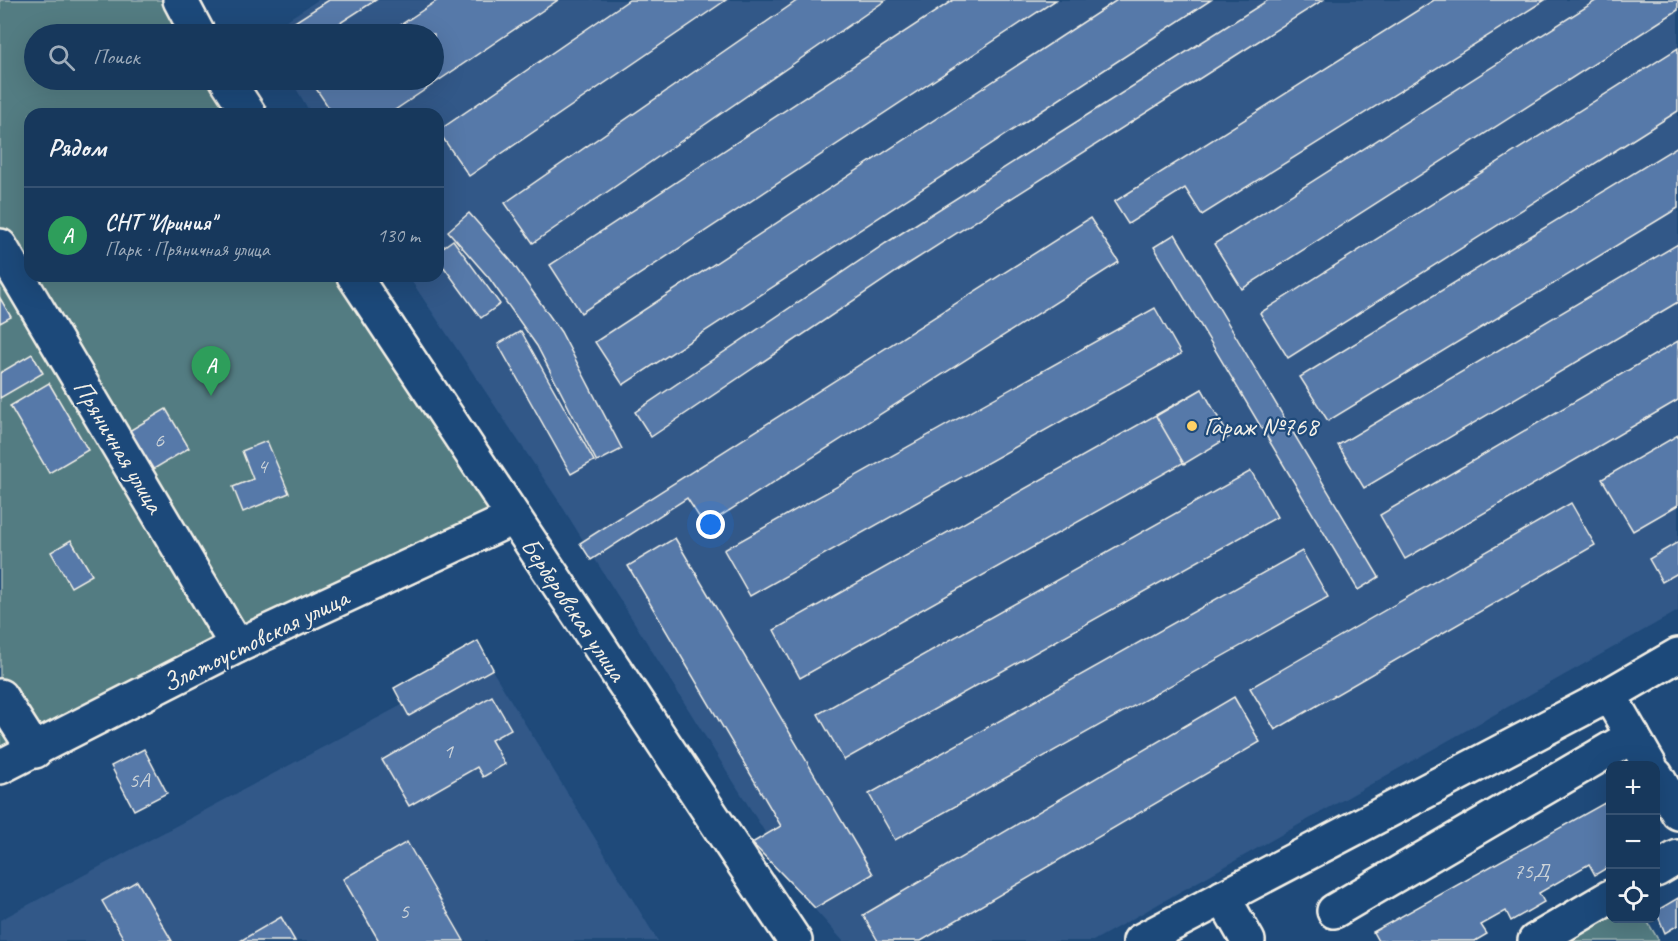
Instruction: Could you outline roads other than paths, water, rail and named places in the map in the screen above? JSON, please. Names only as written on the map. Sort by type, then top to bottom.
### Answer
[{"type":"street","points":[[180,0],[193,24]]},
{"type":"street","points":[[233,90],[245,108]]},
{"type":"street","name":"Пряничная улица","points":[[0,246],[237,646]]},
{"type":"street","name":"Берберовская улица","points":[[358,282],[795,941]]},
{"type":"street","name":"Златоустовская улица","points":[[0,767],[237,646],[513,518]]},
{"type":"street","points":[[1152,938],[1223,897],[1609,695],[1678,655]]},
{"type":"street","points":[[1609,695],[1648,761]]},
{"type":"street","points":[[0,696],[35,751]]},
{"type":"street","points":[[1335,911],[1633,736]]},
{"type":"street","points":[[1660,782],[1678,813]]},
{"type":"street","points":[[1658,869],[1678,857]]},
{"type":"street","points":[[1223,897],[1248,941]]},
{"type":"street","points":[[1535,941],[1606,900]]},
{"type":"place","name":"СНТ \"Ириния\"","points":[[211,396]]},
{"type":"place","name":"Гараж №768","points":[[1192,426]]}]
